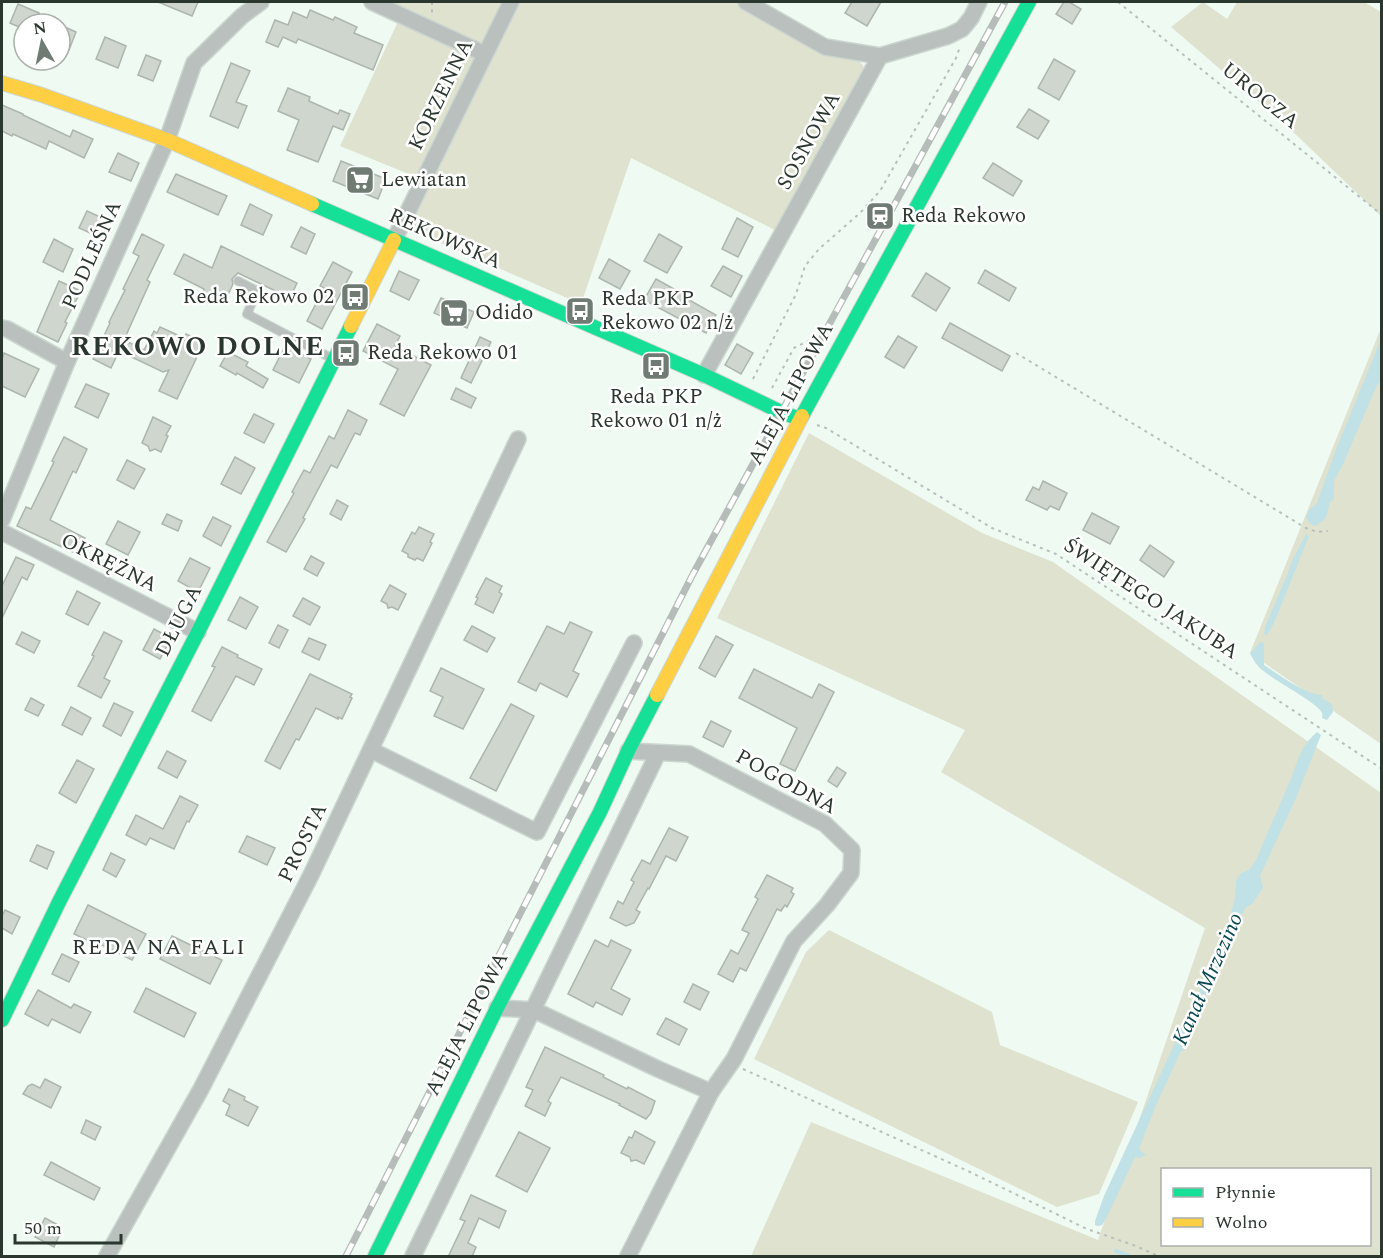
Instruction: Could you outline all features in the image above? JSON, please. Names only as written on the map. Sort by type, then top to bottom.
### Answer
[{"type":"street","points":[[167,140],[194,63],[242,16],[261,2]]},
{"type":"street","points":[[372,2],[485,54]]},
{"type":"street","name":"KORZENNA","points":[[394,240],[511,2]]},
{"type":"street","points":[[746,2],[825,47],[880,56],[948,36],[962,29],[979,2]]},
{"type":"street","name":"ALEJA LIPOWA","points":[[375,1257],[497,1008],[600,812],[628,751],[800,419],[1029,2]]},
{"type":"street","name":"SOSNOWA","points":[[704,375],[880,56]]},
{"type":"street","name":"REKOWSKA","points":[[2,83],[167,140],[800,419]]},
{"type":"street","name":"PODLEŚNA","points":[[2,520],[67,362],[167,140]]},
{"type":"street","name":"DŁUGA","points":[[2,1020],[75,870],[198,632],[394,240]]},
{"type":"street","points":[[2,328],[67,362]]},
{"type":"street","name":"PROSTA","points":[[107,1257],[201,1089],[311,876],[518,439]]},
{"type":"street","name":"OKRĘŻNA","points":[[2,532],[198,632]]},
{"type":"street","points":[[371,750],[537,832],[634,643]]},
{"type":"street","name":"POGODNA","points":[[628,751],[688,754],[825,824],[852,850],[851,873],[827,905],[794,941],[731,1064],[711,1092],[628,1257]]},
{"type":"street","points":[[413,1257],[658,753]]},
{"type":"street","points":[[600,812],[624,824]]},
{"type":"street","points":[[497,1008],[534,1010],[711,1092]]},
{"type":"lane","points":[[238,281],[257,291],[247,314],[334,359]]},
{"type":"path","name":"UROCZA","points":[[1118,2],[1382,215]]},
{"type":"path","points":[[746,394],[796,294],[805,266],[819,249],[860,213],[880,190],[956,58],[962,42],[962,29]]},
{"type":"path","points":[[925,111],[932,115]]},
{"type":"path","points":[[768,394],[794,348],[810,340]]},
{"type":"path","points":[[1016,353],[1306,528],[1317,532],[1328,531]]},
{"type":"path","name":"ŚWIĘTEGO JAKUBA","points":[[800,419],[826,428],[992,528],[1056,554],[1382,769]]},
{"type":"path","points":[[731,1064],[970,1172],[1087,1229],[1136,1246],[1158,1257]]},
{"type":"green space","points":[[380,2],[502,2],[416,177],[340,146],[403,11]]},
{"type":"green space","points":[[520,2],[736,2],[825,51],[853,55],[863,65],[865,76],[777,231],[631,158],[581,304],[406,228]]},
{"type":"green space","points":[[1203,2],[1227,19],[1237,2],[1364,2],[1381,12],[1381,216],[1289,128],[1171,27]]},
{"type":"green space","points":[[1381,328],[1381,744],[1250,653]]},
{"type":"green space","points":[[809,433],[982,533],[1053,562],[1381,793],[1381,1256],[751,1256],[811,1122],[1098,1240],[1205,928],[941,772],[965,730],[717,618]]},
{"type":"green space","points":[[829,930],[992,1012],[1000,1045],[1138,1102],[1099,1194],[1057,1207],[754,1059],[806,952]]},
{"type":"water","points":[[1381,339],[1381,380],[1334,481],[1334,499],[1330,502],[1326,517],[1315,526],[1309,523],[1306,517],[1309,510],[1317,503]]},
{"type":"water","points":[[1306,534],[1309,536],[1274,623],[1267,635],[1264,634],[1291,563]]},
{"type":"water","points":[[1260,642],[1264,643],[1264,665],[1300,688],[1322,695],[1323,699],[1332,704],[1333,712],[1327,720],[1322,718],[1322,713],[1312,703],[1257,665],[1250,654]]},
{"type":"water","name":"Kanał Mrzezino","points":[[1317,732],[1321,735],[1296,798],[1260,876],[1263,888],[1252,904],[1245,908],[1186,1042],[1186,1049],[1181,1051],[1157,1103],[1140,1146],[1140,1150],[1146,1155],[1140,1158],[1135,1157],[1107,1217],[1102,1225],[1095,1225],[1104,1196],[1225,935],[1235,898],[1236,881],[1240,874],[1250,869],[1256,860],[1300,755]]},
{"type":"building","points":[[158,2],[198,2],[192,16]]},
{"type":"building","points":[[852,2],[881,2],[867,26],[845,13]]},
{"type":"building","points":[[1064,2],[1069,2],[1081,9],[1072,24],[1056,14]]},
{"type":"building","points":[[18,4],[37,12],[15,12]]},
{"type":"building","points":[[310,10],[333,20],[335,17],[357,27],[354,33],[383,45],[373,70],[298,39],[296,43],[283,37],[278,47],[266,42],[275,20],[288,25],[293,12],[307,18]]},
{"type":"building","points":[[72,30],[76,32],[72,42]]},
{"type":"building","points":[[105,37],[126,46],[118,68],[96,59]]},
{"type":"building","points":[[146,55],[161,61],[153,81],[138,75]]},
{"type":"building","points":[[1054,59],[1075,71],[1059,100],[1038,88]]},
{"type":"building","points":[[231,63],[250,71],[236,102],[247,106],[238,128],[210,116]]},
{"type":"building","points":[[288,88],[310,97],[309,101],[338,114],[340,110],[350,114],[343,130],[333,126],[318,162],[287,150],[299,120],[278,111]]},
{"type":"building","points":[[2,105],[70,137],[73,130],[93,139],[84,158],[49,141],[46,149],[2,131]]},
{"type":"building","points":[[1029,109],[1049,121],[1038,139],[1017,127]]},
{"type":"building","points":[[118,153],[139,163],[131,181],[109,172]]},
{"type":"building","name":"Lewiatan","points":[[341,161],[386,179],[378,199],[333,181]]},
{"type":"building","points":[[993,163],[1022,181],[1013,196],[983,178]]},
{"type":"building","points":[[176,174],[227,196],[218,215],[167,192]]},
{"type":"building","points":[[250,204],[272,215],[263,235],[241,225]]},
{"type":"building","points":[[87,211],[109,221],[101,238],[79,228]]},
{"type":"building","points":[[737,218],[753,227],[738,257],[722,249]]},
{"type":"building","points":[[301,227],[315,234],[306,254],[291,247]]},
{"type":"building","points":[[142,234],[164,245],[147,280],[150,282],[124,340],[144,350],[154,331],[157,333],[160,327],[184,338],[186,334],[204,342],[177,399],[159,391],[169,370],[163,372],[119,351],[111,368],[93,359],[139,256],[133,253]]},
{"type":"building","points":[[659,234],[682,247],[667,273],[644,261]]},
{"type":"building","points":[[54,239],[73,249],[63,272],[43,262]]},
{"type":"building","points":[[221,246],[297,283],[290,298],[238,273],[232,279],[233,284],[224,303],[203,293],[204,289],[174,274],[184,254],[212,268]]},
{"type":"building","points":[[609,259],[630,271],[620,289],[599,278]]},
{"type":"building","points":[[333,262],[352,272],[322,329],[307,321],[324,288],[320,286]]},
{"type":"building","points":[[723,266],[742,276],[731,297],[711,286]]},
{"type":"building","points":[[985,270],[1016,288],[1009,301],[978,283]]},
{"type":"building","points":[[399,271],[419,280],[409,300],[390,291]]},
{"type":"building","points":[[926,273],[950,288],[936,311],[912,296]]},
{"type":"building","points":[[656,279],[716,315],[706,333],[644,300]]},
{"type":"building","points":[[59,281],[81,291],[65,322],[67,323],[58,342],[37,332]]},
{"type":"building","name":"Odido","points":[[441,298],[474,312],[467,328],[434,313]]},
{"type":"building","points":[[950,323],[1010,356],[1002,371],[942,338]]},
{"type":"building","points":[[377,324],[400,336],[395,346],[431,365],[404,416],[380,404],[398,369],[363,351]]},
{"type":"building","points":[[898,336],[917,347],[904,368],[885,357]]},
{"type":"building","points":[[480,337],[491,342],[471,383],[461,378]]},
{"type":"building","points":[[737,344],[753,353],[741,374],[725,365]]},
{"type":"building","points":[[285,346],[311,359],[299,383],[273,370]]},
{"type":"building","points":[[228,352],[248,362],[246,366],[268,379],[263,388],[220,366]]},
{"type":"building","points":[[4,353],[39,369],[25,397],[2,386]]},
{"type":"building","points":[[86,384],[109,394],[98,418],[75,407]]},
{"type":"building","points":[[456,388],[476,398],[471,408],[451,399]]},
{"type":"building","points":[[348,410],[367,420],[360,435],[355,433],[337,468],[331,465],[286,552],[267,542],[304,470],[310,473],[329,436],[334,439]]},
{"type":"building","points":[[254,414],[274,424],[264,443],[244,433]]},
{"type":"building","points":[[153,417],[171,426],[161,452],[155,449],[150,451],[148,446],[142,443]]},
{"type":"building","points":[[64,437],[87,449],[76,473],[73,471],[50,520],[85,538],[77,554],[17,526],[26,507],[31,509]]},
{"type":"building","points":[[235,457],[255,468],[241,494],[221,484]]},
{"type":"building","points":[[127,460],[145,469],[134,489],[117,480]]},
{"type":"building","points":[[1043,481],[1067,493],[1059,510],[1050,506],[1047,510],[1026,500],[1033,487],[1039,490]]},
{"type":"building","points":[[337,500],[348,506],[341,520],[330,514]]},
{"type":"building","points":[[1092,513],[1119,527],[1110,544],[1083,530]]},
{"type":"building","points":[[167,514],[182,521],[178,531],[162,524]]},
{"type":"building","points":[[213,517],[231,526],[221,546],[203,536]]},
{"type":"building","points":[[118,521],[140,532],[128,555],[106,544]]},
{"type":"building","points":[[419,527],[434,534],[423,561],[408,557],[408,554],[402,551],[412,532],[415,534]]},
{"type":"building","points":[[1150,545],[1174,562],[1164,577],[1140,560]]},
{"type":"building","points":[[311,556],[324,563],[317,576],[304,569]]},
{"type":"building","points":[[16,557],[34,565],[27,580],[22,577],[2,618],[2,586]]},
{"type":"building","points":[[190,558],[210,568],[198,592],[178,581]]},
{"type":"building","points":[[486,578],[502,586],[499,592],[502,594],[493,613],[475,604],[478,598],[476,597]]},
{"type":"building","points":[[390,585],[406,594],[398,610],[388,608],[387,604],[381,601]]},
{"type":"building","points":[[77,591],[100,603],[88,625],[66,614]]},
{"type":"building","points":[[240,597],[258,607],[246,629],[228,620]]},
{"type":"building","points":[[303,598],[320,607],[310,625],[293,616]]},
{"type":"building","points":[[570,622],[592,632],[573,671],[579,674],[567,697],[540,683],[536,691],[518,682],[547,626],[564,634]]},
{"type":"building","points":[[278,625],[288,630],[279,648],[269,643]]},
{"type":"building","points":[[472,626],[495,638],[487,652],[464,640]]},
{"type":"building","points":[[154,629],[171,638],[160,659],[143,650]]},
{"type":"building","points":[[22,632],[40,641],[34,653],[16,644]]},
{"type":"building","points":[[104,632],[122,641],[104,678],[110,681],[101,698],[78,686]]},
{"type":"building","points":[[716,636],[733,645],[715,677],[699,668]]},
{"type":"building","points":[[309,638],[326,645],[319,660],[302,652]]},
{"type":"building","points":[[222,647],[262,669],[254,685],[236,676],[211,721],[192,711],[215,667],[212,666]]},
{"type":"building","points":[[441,668],[484,689],[463,729],[434,716],[443,697],[430,691]]},
{"type":"building","points":[[754,669],[812,698],[819,684],[834,692],[795,771],[780,764],[797,728],[739,698]]},
{"type":"building","points":[[310,674],[352,694],[350,697],[352,698],[342,719],[316,708],[280,769],[265,761]]},
{"type":"building","points":[[31,698],[44,705],[38,716],[25,710]]},
{"type":"building","points":[[114,703],[133,712],[121,736],[103,726]]},
{"type":"building","points":[[511,704],[534,716],[496,791],[470,778]]},
{"type":"building","points":[[71,707],[91,718],[82,735],[62,725]]},
{"type":"building","points":[[711,721],[731,731],[723,747],[703,737]]},
{"type":"building","points":[[167,751],[186,761],[177,778],[158,768]]},
{"type":"building","points":[[77,760],[94,769],[76,803],[59,793]]},
{"type":"building","points":[[837,767],[846,773],[837,787],[828,781]]},
{"type":"building","points":[[180,796],[198,805],[189,822],[187,821],[174,849],[150,838],[146,845],[126,835],[136,815],[163,829]]},
{"type":"building","points":[[669,828],[688,837],[676,861],[666,856],[636,910],[640,912],[634,923],[626,926],[610,918],[618,901],[623,904],[634,882],[631,880],[642,860],[650,864]]},
{"type":"building","points":[[247,836],[275,848],[267,865],[239,852]]},
{"type":"building","points":[[37,845],[54,852],[47,869],[30,861]]},
{"type":"building","points":[[111,853],[125,860],[116,877],[103,870]]},
{"type":"building","points":[[767,875],[793,888],[791,892],[794,894],[787,907],[785,905],[781,911],[777,909],[746,971],[740,968],[733,982],[718,974],[731,950],[738,954],[749,933],[742,930],[758,899],[755,897]]},
{"type":"building","points":[[88,905],[146,934],[132,960],[74,934]]},
{"type":"building","points":[[5,910],[20,917],[12,934],[2,928],[2,916]]},
{"type":"building","points":[[172,936],[222,960],[210,984],[160,959]]},
{"type":"building","points":[[595,940],[608,947],[611,940],[631,950],[611,989],[630,999],[622,1015],[596,1002],[593,1007],[568,994]]},
{"type":"building","points":[[62,954],[79,962],[69,982],[52,974]]},
{"type":"building","points":[[693,984],[709,992],[700,1010],[684,1002]]},
{"type":"building","points":[[146,988],[196,1013],[184,1037],[134,1012]]},
{"type":"building","points":[[38,990],[71,1008],[74,1004],[91,1012],[80,1033],[52,1019],[48,1026],[25,1014]]},
{"type":"building","points":[[666,1018],[687,1029],[679,1045],[657,1034]]},
{"type":"building","points":[[545,1047],[655,1101],[651,1113],[646,1119],[620,1104],[561,1077],[548,1101],[551,1103],[545,1116],[525,1106],[533,1090],[526,1087]]},
{"type":"building","points":[[45,1079],[61,1087],[51,1108],[23,1094],[32,1084],[40,1088]]},
{"type":"building","points":[[229,1089],[258,1107],[248,1126],[226,1115],[230,1105],[223,1101]]},
{"type":"building","points":[[86,1120],[101,1127],[95,1140],[81,1133]]},
{"type":"building","points":[[635,1131],[655,1142],[644,1164],[636,1160],[631,1161],[630,1157],[621,1153],[629,1137],[632,1138]]},
{"type":"building","points":[[519,1132],[550,1148],[527,1192],[496,1176]]},
{"type":"building","points":[[51,1162],[100,1188],[94,1200],[44,1175]]},
{"type":"building","points":[[471,1195],[506,1211],[499,1228],[479,1218],[468,1243],[476,1247],[472,1257],[448,1257],[465,1221],[460,1219]]},
{"type":"building","points":[[45,1218],[60,1226],[57,1233],[60,1234],[54,1247],[35,1237]]},
{"type":"waterway","points":[[1116,1251],[1129,1256]]},
{"type":"railway","points":[[346,1256],[693,574],[1005,2]]},
{"type":"traffic: fast","points":[[802,416],[1029,2]]},
{"type":"traffic: fast","points":[[312,204],[800,419]]},
{"type":"traffic: fast","points":[[2,1020],[59,902],[198,632],[351,326]]},
{"type":"traffic: fast","points":[[375,1256],[497,1008],[600,812],[657,695]]},
{"type":"traffic: slow","points":[[2,83],[167,140],[312,204]]},
{"type":"traffic: slow","points":[[351,326],[394,240]]},
{"type":"traffic: slow","points":[[657,695],[802,416]]},
{"type":"place","name":"Lewiatan","points":[[360,180]]},
{"type":"place","name":"Reda Rekowo","points":[[880,216]]},
{"type":"place","name":"Reda Rekowo 02","points":[[355,297]]},
{"type":"place","name":"Reda PKP Rekowo 02 n/ż","points":[[580,311]]},
{"type":"place","name":"Odido","points":[[454,313]]},
{"type":"place","name":"Reda Rekowo 01","points":[[346,353]]},
{"type":"place","name":"Reda PKP Rekowo 01 n/ż","points":[[656,366]]},
{"type":"district","name":"REKOWO DOLNE","points":[[198,347]]},
{"type":"district","name":"REDA NA FALI","points":[[159,947]]}]
